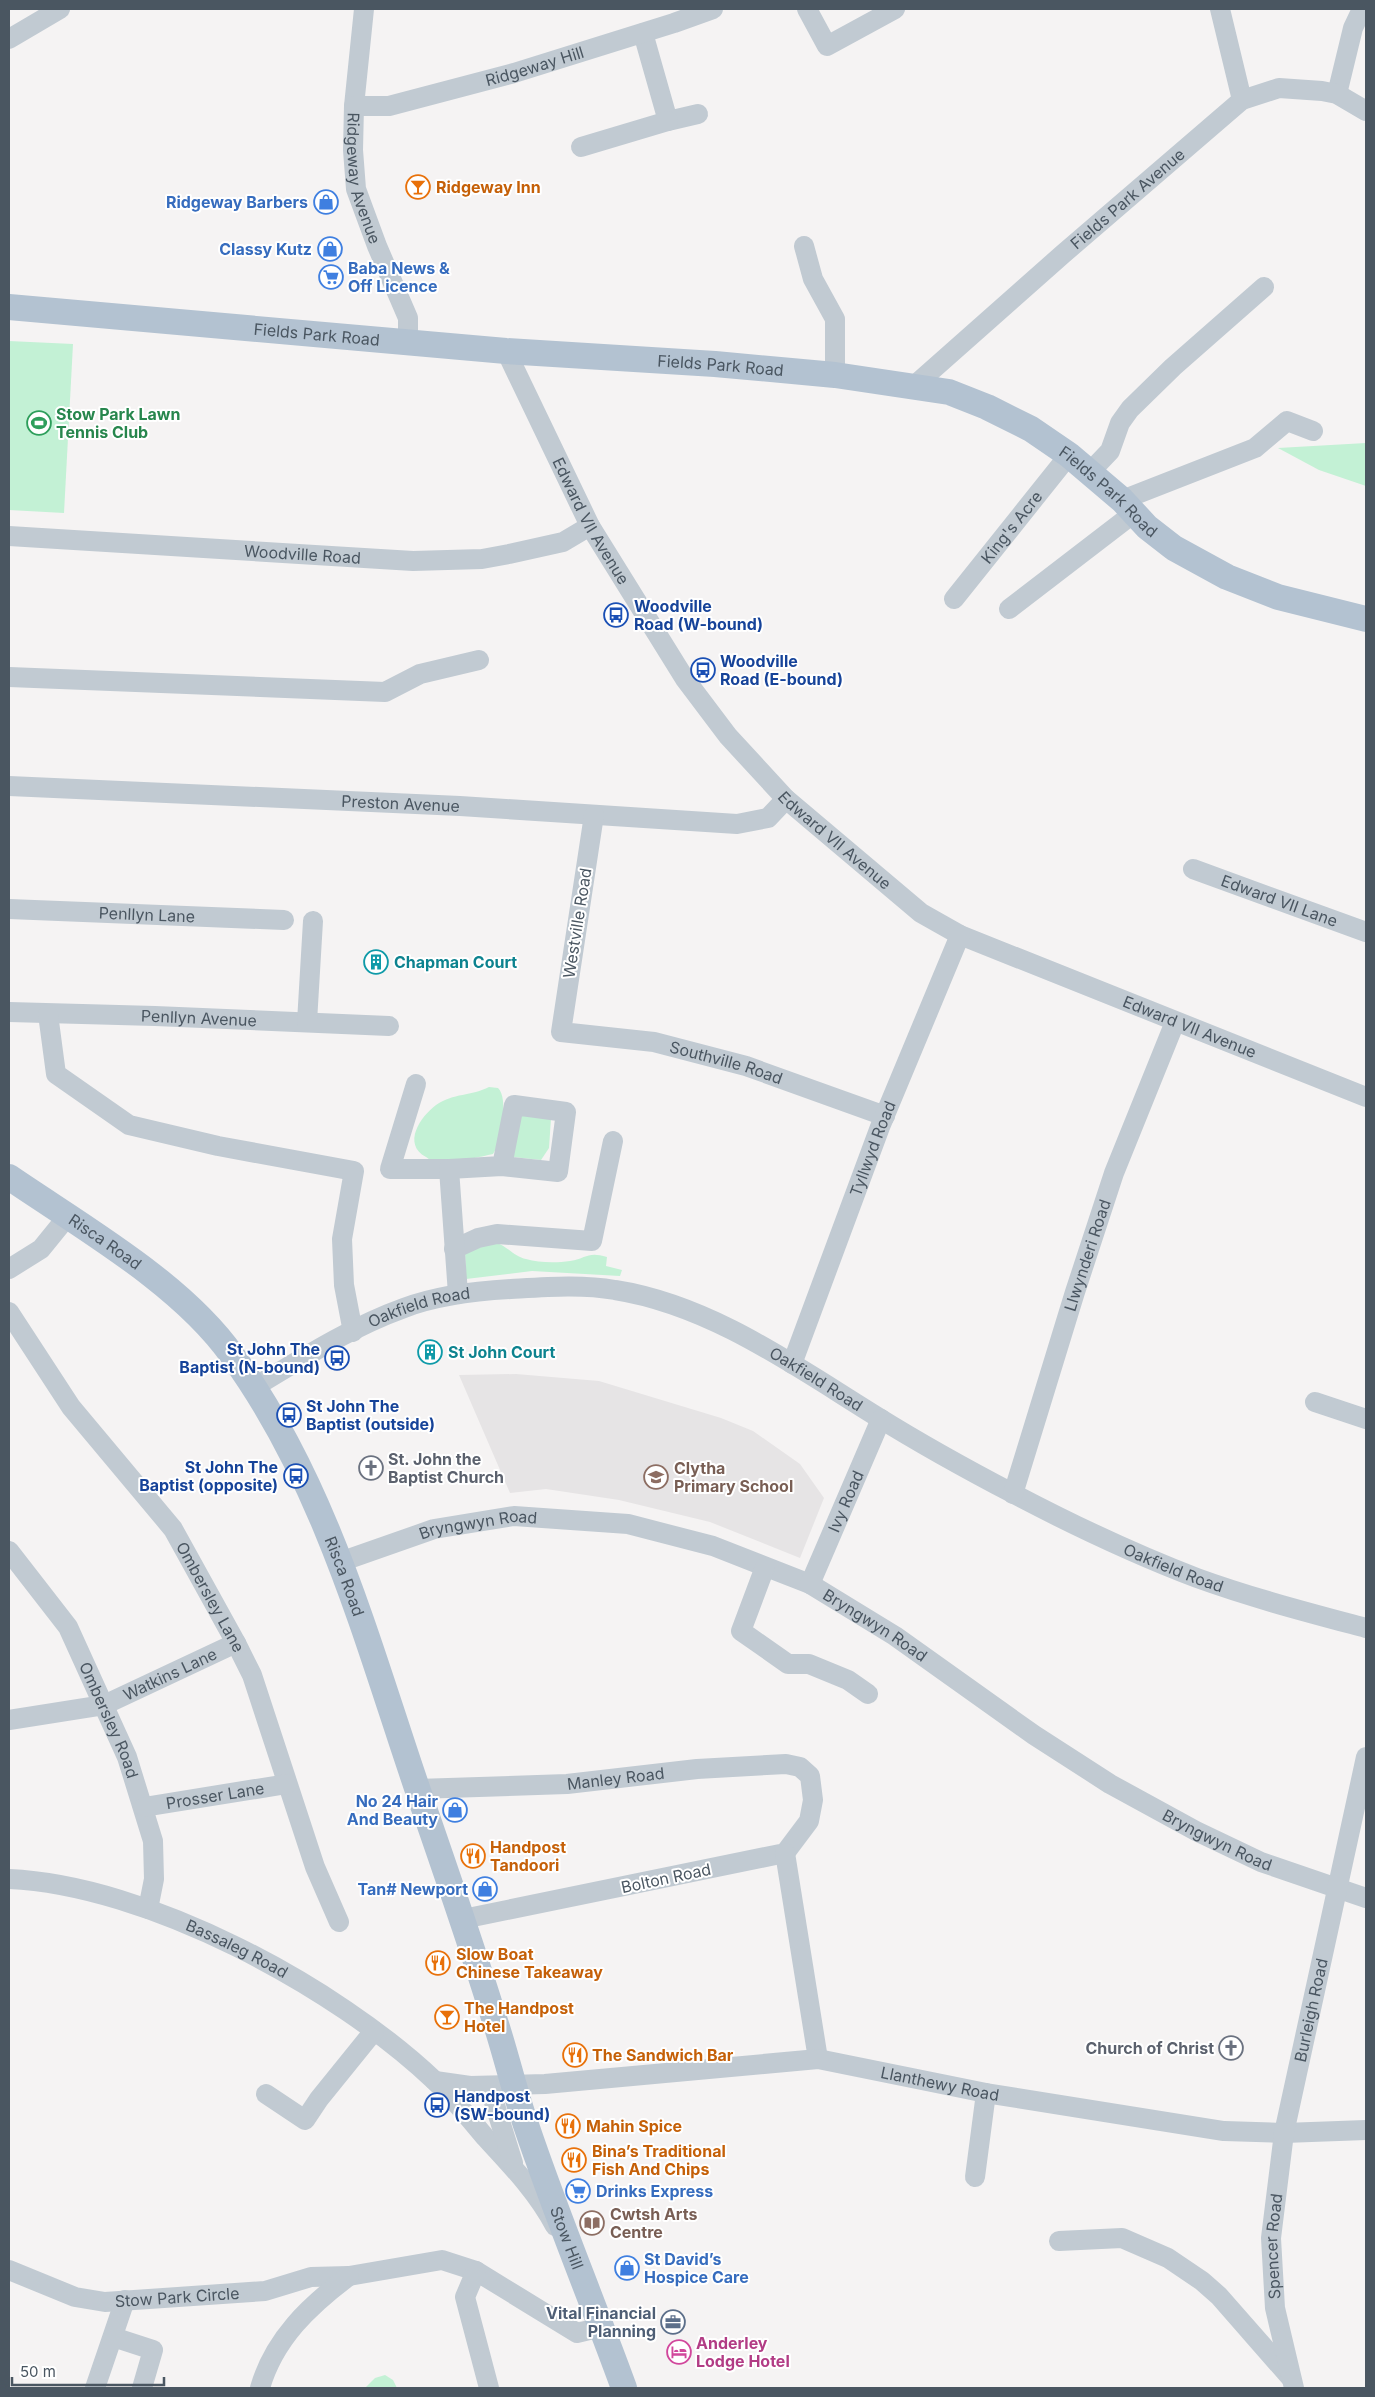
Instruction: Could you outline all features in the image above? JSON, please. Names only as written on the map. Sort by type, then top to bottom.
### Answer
[{"type":"main road","name":"Fields Park Road","points":[[9,307],[506,351],[715,364],[835,375],[949,392],[987,407],[1031,429],[1069,455],[1128,507],[1147,527],[1174,548],[1227,577],[1278,597],[1366,620]]},
{"type":"main road","name":"Risca Road","points":[[9,1177],[161,1284],[204,1322],[232,1354],[284,1437],[309,1486],[340,1562],[463,1919],[514,2086]]},
{"type":"main road","name":"Stow Hill","points":[[514,2086],[584,2283],[624,2388]]},
{"type":"street","points":[[9,39],[60,9]]},
{"type":"street","name":"Ridgeway Avenue","points":[[364,9],[354,106],[353,150],[356,189],[377,246],[408,318],[408,341]]},
{"type":"street","name":"Ridgeway Hill","points":[[354,106],[389,106],[514,73],[644,33],[713,9]]},
{"type":"street","points":[[807,9],[827,46],[895,9]]},
{"type":"street","points":[[1220,9],[1242,100]]},
{"type":"street","points":[[1337,94],[1353,28],[1362,9]]},
{"type":"street","points":[[644,33],[668,122]]},
{"type":"street","name":"Fields Park Avenue","points":[[914,386],[1063,254],[1242,100],[1278,88],[1322,90],[1337,94],[1366,111]]},
{"type":"street","points":[[581,147],[698,114]]},
{"type":"street","points":[[804,246],[812,278],[835,319],[835,375]]},
{"type":"street","points":[[1089,473],[1110,451],[1120,423],[1130,409],[1173,367],[1264,287]]},
{"type":"street","name":"Edward VII Avenue","points":[[506,351],[590,526],[685,678],[728,736],[786,799],[921,913],[960,935],[1366,1097]]},
{"type":"street","points":[[1009,609],[1128,507],[1255,448],[1287,421],[1313,431]]},
{"type":"street","name":"King's Acre","points":[[954,599],[1069,455]]},
{"type":"street","name":"Woodville Road","points":[[9,536],[414,561],[482,558],[509,554],[562,542],[590,526]]},
{"type":"street","points":[[9,677],[386,692],[420,674],[479,660]]},
{"type":"street","name":"Preston Avenue","points":[[9,786],[460,806],[737,824],[768,818],[786,799]]},
{"type":"street","name":"Westville Road","points":[[561,1032],[594,815]]},
{"type":"street","name":"Edward VII Lane","points":[[1193,869],[1366,932]]},
{"type":"street","name":"Penllyn Lane","points":[[9,909],[284,920]]},
{"type":"street","points":[[307,1022],[313,921]]},
{"type":"street","name":"Tyllwyd Road","points":[[792,1364],[885,1116],[960,935]]},
{"type":"street","name":"Penllyn Avenue","points":[[9,1012],[389,1026]]},
{"type":"street","points":[[48,1014],[56,1074],[129,1124],[218,1146],[354,1171],[342,1238],[344,1285],[353,1332]]},
{"type":"street","name":"Llwynderi Road","points":[[1014,1494],[1072,1301],[1111,1182],[1174,1022]]},
{"type":"street","name":"Southville Road","points":[[561,1032],[663,1044],[746,1066],[885,1116]]},
{"type":"street","points":[[416,1084],[390,1168],[448,1169],[502,1166]]},
{"type":"street","points":[[454,1249],[498,1234],[592,1242],[613,1141]]},
{"type":"street","points":[[448,1169],[458,1294]]},
{"type":"street","points":[[9,1269],[40,1249],[67,1217]]},
{"type":"street","name":"Oakfield Road","points":[[253,1388],[353,1332],[404,1308],[458,1294],[530,1288],[614,1289],[671,1304],[755,1342],[881,1419],[1014,1494],[1101,1538],[1198,1578],[1306,1612],[1366,1628]]},
{"type":"street","name":"Ombersley Lane","points":[[9,1312],[71,1407],[173,1529],[236,1643],[252,1675],[314,1867],[339,1922]]},
{"type":"street","points":[[1315,1402],[1366,1419]]},
{"type":"street","name":"Ivy Road","points":[[810,1584],[881,1419]]},
{"type":"street","name":"Bryngwyn Road","points":[[340,1562],[434,1529],[514,1516],[628,1524],[713,1546],[810,1584],[895,1636],[1034,1735],[1110,1784],[1196,1831],[1261,1862],[1366,1898]]},
{"type":"street","name":"Ombersley Road","points":[[9,1551],[68,1627],[127,1757],[153,1841],[154,1878],[148,1909]]},
{"type":"street","points":[[765,1566],[741,1631],[788,1664],[809,1664],[848,1680],[868,1694]]},
{"type":"street","name":"Watkins Lane","points":[[9,1720],[104,1705],[236,1643]]},
{"type":"street","name":"Burleigh Road","points":[[1284,2133],[1366,1757]]},
{"type":"street","name":"Manley Road","points":[[417,1789],[567,1784],[697,1769],[786,1764],[800,1768],[810,1776],[813,1800],[809,1821],[785,1853]]},
{"type":"street","name":"Prosser Lane","points":[[144,1807],[288,1784]]},
{"type":"street","points":[[785,1853],[818,2059]]},
{"type":"street","name":"Bolton Road","points":[[463,1919],[785,1853]]},
{"type":"street","name":"Bassaleg Road","points":[[9,1879],[36,1880],[148,1909],[223,1941],[300,1980],[374,2031],[435,2081],[515,2169],[551,2218],[584,2283]]},
{"type":"street","points":[[266,2094],[305,2120],[319,2099],[374,2031]]},
{"type":"street","name":"Llanthewy Road","points":[[514,2086],[601,2080],[818,2059],[986,2093],[1224,2131],[1284,2133],[1366,2130]]},
{"type":"street","name":"Bassaleg Road","points":[[435,2081],[454,2085],[514,2086]]},
{"type":"street","points":[[488,2086],[515,2169]]},
{"type":"street","points":[[974,2177],[986,2093]]},
{"type":"street","name":"Spencer Road","points":[[1284,2133],[1272,2238],[1275,2308],[1292,2383]]},
{"type":"street","points":[[1059,2240],[1122,2238],[1168,2258],[1202,2281],[1218,2296],[1292,2383]]},
{"type":"street","name":"Stow Park Circle","points":[[9,2270],[74,2297],[104,2302],[266,2291],[311,2277],[349,2276],[442,2260],[476,2271],[577,2333],[602,2327]]},
{"type":"street","points":[[476,2271],[465,2298],[489,2388]]},
{"type":"street","name":"Stow Park Circle","points":[[260,2388],[264,2375],[285,2334],[316,2301],[349,2276]]},
{"type":"street","points":[[95,2388],[125,2300]]},
{"type":"street","points":[[113,2337],[153,2350],[142,2388]]},
{"type":"shaded area","name":"Clytha Primary School","points":[[516,1374],[599,1381],[721,1418],[753,1431],[800,1464],[824,1498],[800,1558],[710,1522],[619,1500],[546,1489],[510,1493],[459,1375]]},
{"type":"green space","name":"Stow Park Lawn Tennis Club","points":[[9,341],[73,344],[64,513],[9,510]]},
{"type":"green space","points":[[1366,443],[1366,486],[1319,470],[1278,448]]},
{"type":"green space","points":[[489,1087],[498,1088],[503,1101],[503,1121],[499,1140],[493,1154],[464,1160],[435,1162],[419,1152],[414,1138],[419,1123],[430,1110],[449,1098]]},
{"type":"green space","points":[[517,1115],[551,1118],[549,1148],[541,1160],[513,1157]]},
{"type":"green space","points":[[495,1242],[522,1258],[531,1260],[565,1262],[596,1255],[607,1257],[606,1266],[622,1270],[620,1276],[532,1271],[466,1279],[465,1251]]},
{"type":"green space","points":[[385,2375],[393,2380],[397,2388],[365,2388],[375,2378]]},
{"type":"place","name":"Ridgeway Inn","points":[[418,187]]},
{"type":"place","name":"Ridgeway Barbers","points":[[326,202]]},
{"type":"place","name":"Classy Kutz","points":[[330,249]]},
{"type":"place","name":"Baba News & Off Licence","points":[[331,277]]},
{"type":"place","name":"Stow Park Lawn Tennis Club","points":[[39,423]]},
{"type":"place","name":"Woodville Road (W-bound)","points":[[616,615]]},
{"type":"place","name":"Woodville Road (E-bound)","points":[[703,670]]},
{"type":"place","name":"Chapman Court","points":[[376,962]]},
{"type":"place","name":"St John Court","points":[[430,1352]]},
{"type":"place","name":"St John The Baptist (N-bound)","points":[[337,1358]]},
{"type":"place","name":"St John The Baptist (outside)","points":[[289,1415]]},
{"type":"place","name":"St. John the Baptist Church","points":[[371,1468]]},
{"type":"place","name":"St John The Baptist (opposite)","points":[[296,1476]]},
{"type":"place","name":"Clytha Primary School","points":[[656,1477]]},
{"type":"place","name":"No 24 Hair And Beauty","points":[[455,1810]]},
{"type":"place","name":"Handpost Tandoori","points":[[473,1856]]},
{"type":"place","name":"Tan# Newport","points":[[485,1889]]},
{"type":"place","name":"Slow Boat Chinese Takeaway","points":[[438,1963]]},
{"type":"place","name":"The Handpost Hotel","points":[[447,2017]]},
{"type":"place","name":"Church of Christ","points":[[1231,2048]]},
{"type":"place","name":"The Sandwich Bar","points":[[575,2055]]},
{"type":"place","name":"Handpost (SW-bound)","points":[[437,2105]]},
{"type":"place","name":"Mahin Spice","points":[[568,2126]]},
{"type":"place","name":"Bina’s Traditional Fish And Chips","points":[[574,2160]]},
{"type":"place","name":"Drinks Express","points":[[578,2191]]},
{"type":"place","name":"Cwtsh Arts Centre","points":[[592,2223]]},
{"type":"place","name":"St David’s Hospice Care","points":[[627,2268]]},
{"type":"place","name":"Vital Financial Planning","points":[[673,2322]]},
{"type":"place","name":"Anderley Lodge Hotel","points":[[679,2352]]}]
